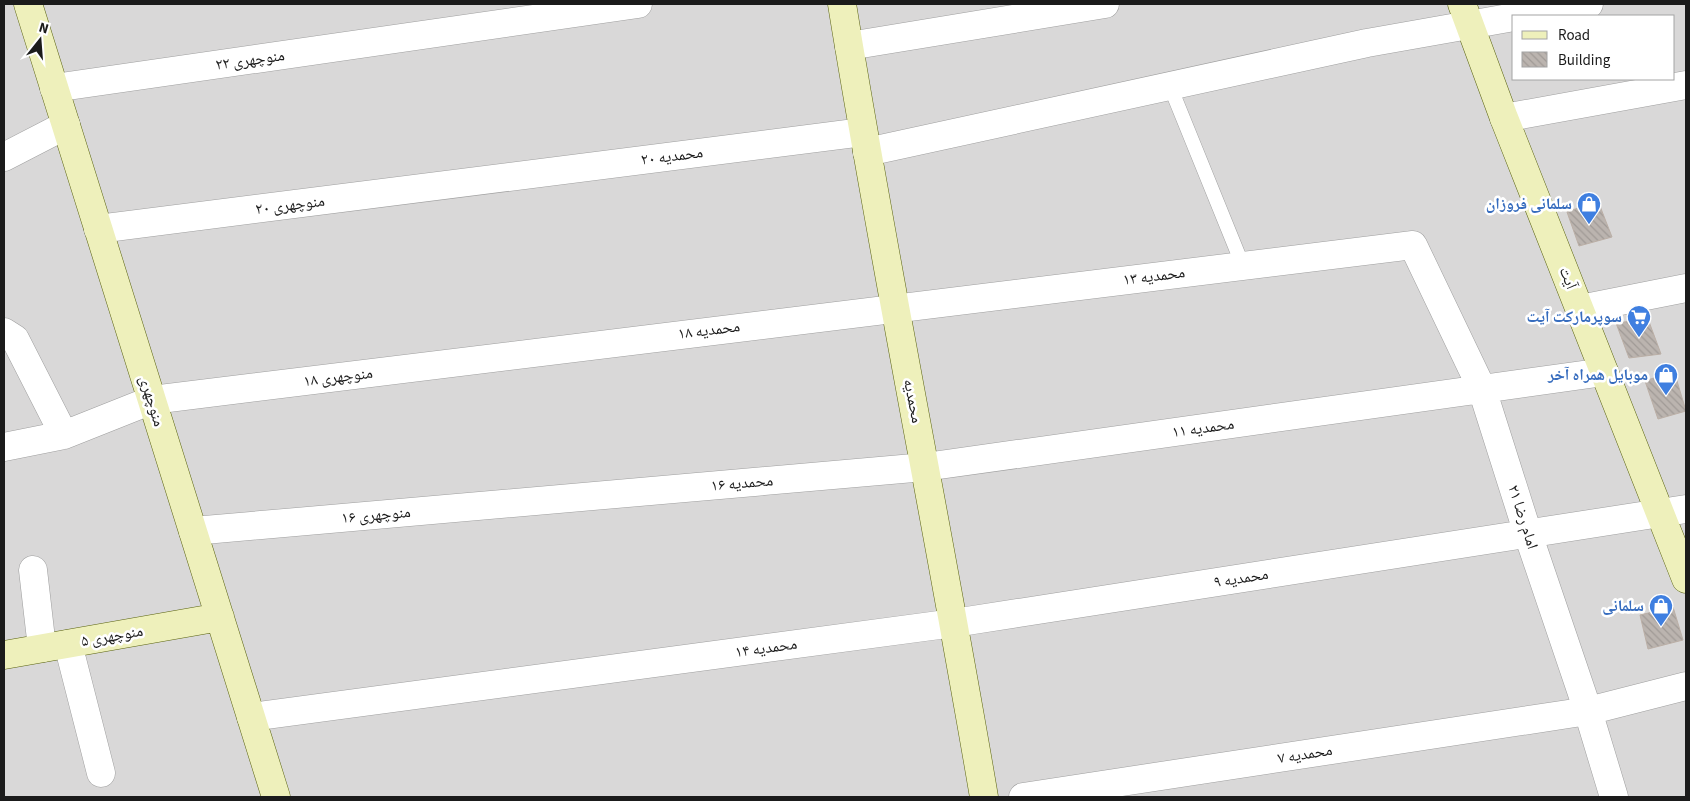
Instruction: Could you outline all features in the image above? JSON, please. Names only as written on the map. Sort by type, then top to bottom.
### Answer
[{"type":"street","name":"منوچهری","points":[[28,4],[276,797]]},
{"type":"street","name":"منوچهری ۲۲","points":[[54,88],[638,4]]},
{"type":"street","name":"محمدیه","points":[[842,4],[865,142],[954,623],[984,797]]},
{"type":"street","points":[[848,46],[1105,4]]},
{"type":"street","name":"محمدیه ۲۰","points":[[1527,15],[1589,4]]},
{"type":"street","name":"محمدیه ۲۰","points":[[481,180],[865,142],[1170,86],[1366,43],[1466,14],[1512,17]]},
{"type":"street","name":"آیت","points":[[1466,14],[1504,118],[1604,372],[1674,512],[1686,579]]},
{"type":"street","points":[[1504,118],[1686,85]]},
{"type":"street","points":[[4,157],[66,125]]},
{"type":"street","name":"منوچهری ۲۰","points":[[98,229],[481,180]]},
{"type":"street","name":"محمدیه ۱۳","points":[[895,307],[1414,245]]},
{"type":"street","name":"امام رضا ۲۱","points":[[1414,245],[1482,389],[1528,534],[1588,711],[1614,797]]},
{"type":"street","points":[[1580,309],[1686,288]]},
{"type":"street","name":"محمدیه ۱۸","points":[[523,354],[895,307]]},
{"type":"street","points":[[4,332],[15,339],[64,435]]},
{"type":"street","name":"منوچهری ۱۸","points":[[4,447],[64,435],[152,400],[523,354]]},
{"type":"street","name":"محمدیه ۱۱","points":[[925,468],[1604,372]]},
{"type":"street","name":"محمدیه ۱۶","points":[[559,499],[925,468]]},
{"type":"street","name":"منوچهری ۱۶","points":[[192,530],[559,499]]},
{"type":"street","name":"محمدیه ۹","points":[[954,623],[1674,512]]},
{"type":"street","points":[[33,570],[55,646],[101,773]]},
{"type":"street","name":"منوچهری ۵","points":[[4,655],[220,617]]},
{"type":"street","name":"محمدیه ۱۴","points":[[251,717],[954,623]]},
{"type":"street","name":"محمدیه ۷","points":[[1022,797],[1588,711],[1686,686]]},
{"type":"lane","points":[[1170,86],[1243,266]]},
{"type":"shaded area","points":[[4,4],[1686,4],[1686,797],[4,797]]},
{"type":"building","name":"سلمانی فروزان","points":[[1598,201],[1612,237],[1579,246],[1567,212]]},
{"type":"building","name":"سوپرمارکت آیت","points":[[1648,319],[1661,354],[1629,358],[1616,323]]},
{"type":"building","name":"موبایل همراه آخر","points":[[1674,371],[1686,411],[1658,419],[1645,381]]},
{"type":"building","name":"سلمانی","points":[[1673,607],[1683,640],[1648,649],[1640,615]]},
{"type":"place","name":"سلمانی فروزان","points":[[1589,225]]},
{"type":"place","name":"سوپرمارکت آیت","points":[[1639,338]]},
{"type":"place","name":"موبایل همراه آخر","points":[[1666,396]]},
{"type":"place","name":"سلمانی","points":[[1661,627]]}]
